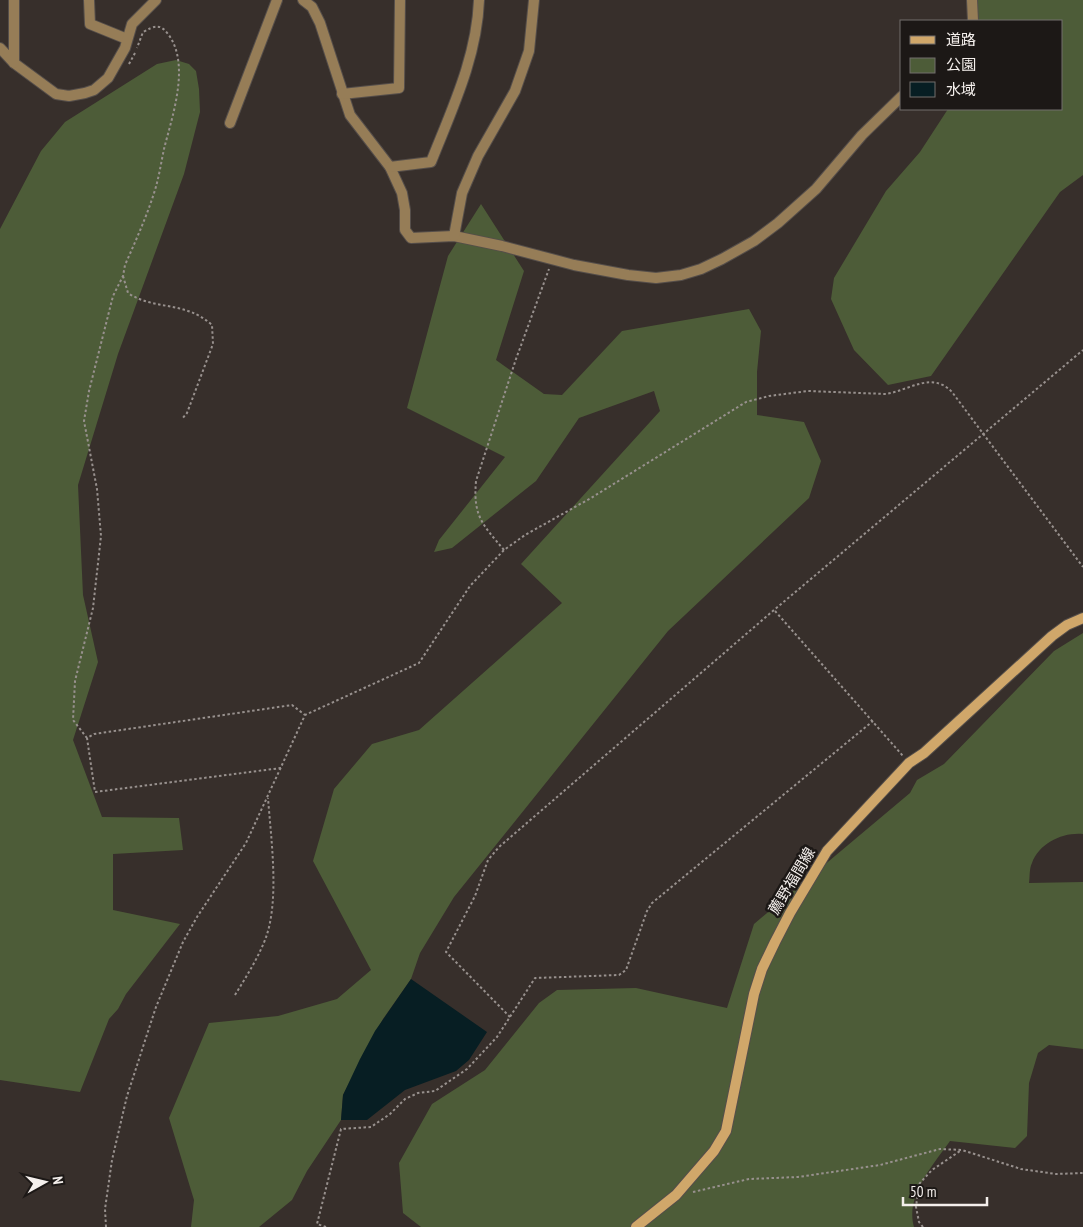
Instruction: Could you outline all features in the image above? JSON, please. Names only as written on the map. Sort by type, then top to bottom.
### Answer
[{"type":"main road","name":"薦野福間線","points":[[636,1227],[676,1195],[714,1151],[726,1132],[754,994],[762,969],[790,914],[827,851],[909,763],[924,753],[1052,636],[1067,625],[1083,618]]},
{"type":"street","points":[[14,0],[14,63]]},
{"type":"street","points":[[89,0],[90,24],[127,38]]},
{"type":"street","points":[[0,48],[14,63],[56,94],[69,96],[85,93],[94,90],[108,78],[125,48],[132,24],[156,0]]},
{"type":"street","points":[[230,123],[277,0]]},
{"type":"street","points":[[304,0],[312,7],[320,23],[350,115],[390,167],[402,193],[405,210],[405,230],[411,238],[454,236],[628,275],[656,278],[681,275],[701,269],[754,241],[778,223],[816,189],[862,136],[900,97]]},
{"type":"street","points":[[342,94],[398,88],[400,0]]},
{"type":"street","points":[[390,167],[431,162],[472,55],[479,0]]},
{"type":"street","points":[[454,236],[462,193],[478,156],[515,91],[529,51],[534,0]]},
{"type":"street","points":[[972,0],[973,20]]},
{"type":"path","points":[[127,67],[133,59],[143,32],[156,25],[164,29],[175,44],[179,67],[176,102],[155,190],[123,276],[113,296],[89,391],[84,421],[97,489],[101,536],[93,608],[75,681],[73,720],[87,738],[95,792],[281,768]]},
{"type":"path","points":[[504,550],[488,532],[478,516],[474,500],[476,481],[516,359],[552,259]]},
{"type":"path","points":[[123,276],[128,293],[132,296],[144,301],[197,313],[212,325],[214,344],[187,413],[182,419]]},
{"type":"path","points":[[510,1017],[446,952],[476,896],[488,860],[499,846],[774,610],[1083,350]]},
{"type":"path","points":[[106,1227],[105,1209],[112,1160],[128,1096],[156,1007],[183,942],[197,917],[246,844],[305,715],[419,663],[470,586],[504,550],[525,535],[591,498],[746,402],[769,396],[820,390],[886,394],[915,385],[938,382],[945,385],[952,392],[1083,567]]},
{"type":"path","points":[[774,610],[909,763]]},
{"type":"path","points":[[87,738],[94,734],[292,705],[305,715]]},
{"type":"path","points":[[326,1227],[317,1224],[341,1129],[371,1127],[390,1114],[405,1099],[418,1093],[435,1091],[467,1069],[497,1037],[535,978],[619,975],[626,970],[647,911],[652,903],[872,721]]},
{"type":"path","points":[[235,995],[265,939],[270,920],[273,884],[268,795]]},
{"type":"path","points":[[676,1195],[749,1179],[798,1177],[880,1165],[940,1149],[962,1150],[1021,1169],[1056,1174],[1083,1173]]},
{"type":"path","points":[[923,1227],[919,1222],[916,1207],[919,1184],[932,1170],[962,1150]]},
{"type":"green space","points":[[976,0],[1083,0],[1083,175],[1060,192],[931,376],[888,385],[854,350],[831,299],[834,278],[886,191],[920,152],[947,110],[1063,110],[1063,20],[977,20]]},
{"type":"green space","points":[[176,60],[189,64],[196,71],[200,112],[184,174],[118,354],[78,485],[83,595],[98,662],[73,740],[102,817],[179,818],[183,850],[113,854],[113,910],[180,924],[109,1019],[80,1092],[0,1080],[0,229],[41,151],[65,122],[157,64]]},
{"type":"green space","points":[[481,204],[524,271],[496,360],[544,394],[562,395],[622,331],[749,309],[761,331],[757,372],[757,415],[804,422],[821,461],[809,498],[668,631],[454,897],[420,953],[411,979],[383,1019],[343,1095],[341,1120],[307,1171],[292,1200],[259,1227],[191,1227],[194,1200],[169,1118],[209,1023],[278,1016],[337,999],[371,970],[313,861],[334,789],[372,744],[419,730],[562,603],[521,564],[660,411],[654,391],[579,418],[536,481],[452,548],[434,552],[439,540],[505,457],[407,408],[448,256]]},
{"type":"green space","points":[[1083,633],[1083,834],[1060,837],[1040,850],[1031,865],[1029,883],[1083,882],[1083,1049],[1049,1045],[1038,1053],[1029,1083],[1027,1136],[1015,1148],[950,1141],[922,1181],[917,1192],[912,1215],[914,1227],[421,1227],[403,1213],[399,1163],[432,1104],[485,1070],[539,1003],[557,990],[636,988],[727,1008],[754,924],[910,793],[917,780],[944,764],[1054,651]]},
{"type":"water","points":[[411,979],[487,1032],[469,1060],[456,1071],[405,1090],[367,1120],[341,1120],[343,1095],[360,1059],[375,1031]]}]
